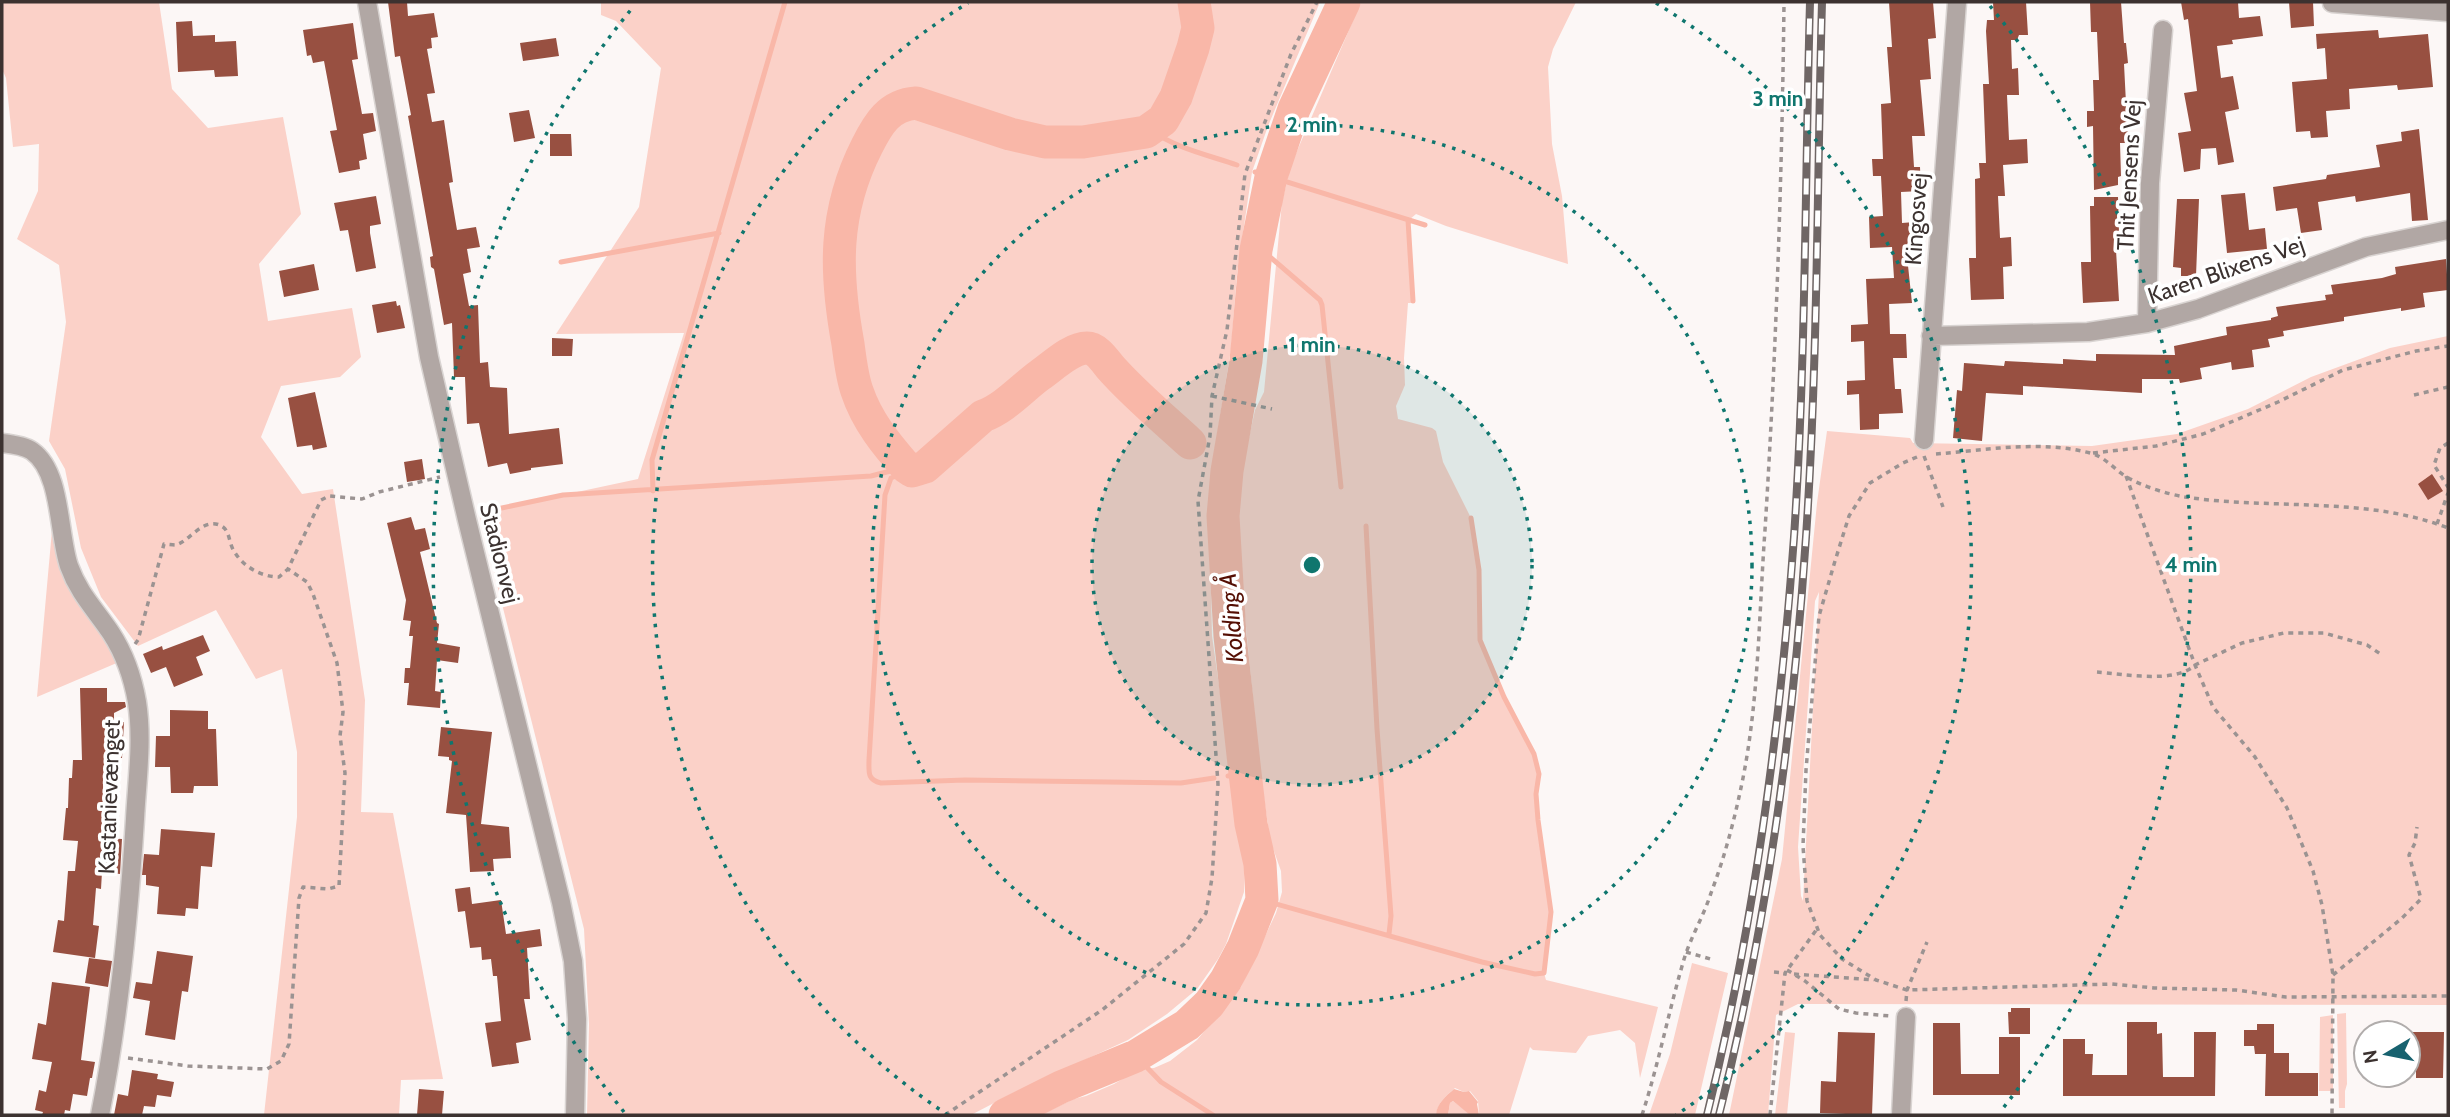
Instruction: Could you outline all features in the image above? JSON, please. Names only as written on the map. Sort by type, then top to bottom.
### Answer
[{"type":"street","name":"Stadionvej","points":[[367,2],[429,357],[573,961],[577,1019],[575,1115]]},
{"type":"street","name":"Kingosvej","points":[[1924,447],[1957,2]]},
{"type":"street","points":[[2332,3],[2448,12]]},
{"type":"street","name":"Thit Jensens Vej","points":[[2147,323],[2150,183],[2163,30]]},
{"type":"street","name":"Karen Blixens Vej","points":[[1931,336],[2088,332],[2147,323],[2198,309],[2366,247],[2448,230]]},
{"type":"street","name":"Kastanievænget","points":[[2,443],[32,451],[44,464],[52,481],[68,563],[80,593],[111,634],[123,655],[137,702],[139,747],[131,881],[111,1056],[100,1115]]},
{"type":"street","points":[[1901,1115],[1906,1017]]},
{"type":"path","points":[[945,1115],[1102,1010],[1184,944],[1206,913],[1212,878],[1219,784],[1198,500],[1210,436],[1212,396],[1227,330],[1247,163],[1291,54],[1317,2]]},
{"type":"path","points":[[1642,1115],[1654,1079],[1666,1021],[1686,952],[1711,896],[1729,839],[1743,776],[1753,702],[1777,321],[1784,2]]},
{"type":"path","points":[[1876,980],[1842,959],[1820,935],[1807,901],[1803,846],[1806,770],[1819,616],[1849,516],[1870,483],[1924,447],[2010,447],[2091,453],[2156,446],[2203,434],[2343,370],[2416,351],[2448,346]]},
{"type":"path","points":[[2414,395],[2448,387]]},
{"type":"path","points":[[1212,396],[1272,409]]},
{"type":"path","points":[[2448,443],[2440,448],[2434,465],[2448,487]]},
{"type":"path","points":[[1924,447],[1943,507]]},
{"type":"path","points":[[2091,453],[2112,464],[2126,476],[2183,497],[2365,509],[2448,528]]},
{"type":"path","points":[[123,655],[138,640],[164,544],[184,542],[198,527],[219,525],[224,527],[228,534],[234,552],[248,566],[265,577],[279,577],[288,569],[321,500],[329,496],[362,499],[379,492],[456,473]]},
{"type":"path","points":[[2126,476],[2213,707],[2255,757],[2287,808],[2314,871],[2333,975],[2332,1115]]},
{"type":"path","points":[[2437,524],[2448,493]]},
{"type":"path","points":[[111,1056],[188,1066],[267,1069],[281,1061],[289,1044],[299,898],[303,887],[328,890],[339,886],[345,773],[340,736],[343,712],[337,663],[307,582],[288,569]]},
{"type":"path","points":[[2097,672],[2172,676],[2190,670],[2195,665],[2242,643],[2284,633],[2324,633],[2367,645],[2382,655]]},
{"type":"path","points":[[2333,975],[2421,899],[2409,855],[2415,843],[2417,827]]},
{"type":"path","points":[[1770,1115],[1786,972],[1817,929]]},
{"type":"path","points":[[1907,990],[1927,942]]},
{"type":"path","points":[[1686,952],[1714,960]]},
{"type":"path","points":[[1774,972],[1876,980],[1907,990],[2112,984],[2236,990],[2286,997],[2448,996]]},
{"type":"path","points":[[1793,973],[1839,1009],[1906,1017]]},
{"type":"shaded area","points":[[2,2],[159,2],[172,89],[208,128],[283,117],[301,214],[259,264],[268,321],[352,308],[361,357],[340,377],[281,386],[261,437],[302,494],[333,489],[365,700],[361,812],[393,813],[443,1079],[401,1080],[399,1115],[264,1115],[297,817],[297,752],[282,669],[256,679],[216,610],[138,646],[101,597],[81,548],[65,469],[49,441],[66,322],[59,265],[17,239],[38,191],[39,144],[13,147],[6,78],[2,69]]},
{"type":"shaded area","points":[[601,2],[1320,2],[1268,126],[1252,172],[1237,273],[1231,349],[1213,460],[1209,507],[1212,636],[1231,788],[1244,864],[1244,892],[1218,959],[1197,989],[1167,1014],[1128,1040],[971,1115],[587,1115],[589,1024],[584,929],[479,513],[638,479],[684,333],[556,334],[639,207],[661,68],[616,21],[601,15]]},
{"type":"shaded area","points":[[1361,2],[1576,2],[1553,49],[1548,67],[1552,144],[1562,196],[1568,264],[1416,214],[1409,220],[1413,299],[1412,303],[1408,303],[1405,385],[1396,406],[1398,419],[1436,431],[1443,462],[1471,518],[1479,570],[1480,640],[1504,697],[1534,754],[1539,774],[1536,794],[1538,820],[1551,912],[1544,973],[1546,980],[1658,1007],[1640,1078],[1635,1043],[1620,1030],[1588,1036],[1576,1053],[1533,1050],[1530,1047],[1509,1115],[1479,1115],[1478,1101],[1470,1091],[1464,1092],[1455,1088],[1440,1103],[1436,1115],[1039,1115],[1114,1084],[1140,1069],[1154,1068],[1170,1061],[1197,1040],[1241,987],[1276,913],[1282,892],[1281,871],[1270,840],[1260,770],[1244,606],[1238,505],[1255,410],[1264,392],[1282,202],[1291,165]]},
{"type":"shaded area","points":[[2448,336],[2448,1005],[1798,1004],[1776,1015],[1768,1115],[1729,1115],[1782,859],[1817,503],[1827,431],[1910,438],[1913,443],[2092,446],[2177,434],[2248,409],[2311,377],[2390,348]],"holes":[[[1819,592],[1803,901],[1798,847],[1815,601]]]},
{"type":"shaded area","points":[[53,519],[76,599],[119,662],[37,697]]},
{"type":"shaded area","points":[[1692,963],[1728,973],[1695,1115],[1649,1115],[1670,1054]]},
{"type":"shaded area","points":[[2346,1013],[2347,1084],[2345,1108],[2339,1108],[2337,1014]]},
{"type":"shaded area","points":[[2333,1015],[2333,1091],[2319,1091],[2320,1017]]},
{"type":"shaded area","points":[[1785,1032],[1795,1033],[1787,1115],[1775,1115]]},
{"type":"shaded area","points":[[1454,1089],[1469,1091],[1478,1102],[1479,1115],[1470,1115],[1453,1101],[1450,1103],[1448,1115],[1436,1115],[1440,1104]]},
{"type":"shaded area","points":[[1453,1101],[1470,1115],[1448,1115],[1450,1103]]},
{"type":"building","points":[[388,2],[407,2],[408,16],[434,13],[438,37],[431,38],[432,48],[427,49],[435,93],[427,94],[432,122],[444,120],[453,182],[449,183],[457,230],[476,227],[480,247],[467,249],[471,272],[463,274],[469,306],[478,305],[480,363],[488,362],[490,387],[507,388],[509,434],[559,428],[563,464],[510,474],[507,463],[488,467],[479,423],[467,424],[465,377],[454,377],[452,323],[444,325],[434,269],[431,267],[430,257],[433,256],[408,116],[411,115],[400,56],[395,57]]},
{"type":"building","points":[[1889,2],[1933,2],[1936,38],[1928,39],[1931,79],[1920,80],[1925,136],[1912,136],[1914,167],[1920,167],[1921,191],[1901,192],[1902,223],[1915,222],[1916,247],[1906,247],[1912,303],[1889,304],[1890,334],[1906,334],[1907,358],[1893,358],[1895,389],[1901,389],[1903,413],[1879,414],[1879,429],[1860,430],[1859,394],[1847,395],[1847,381],[1865,380],[1864,341],[1851,342],[1851,325],[1868,324],[1866,279],[1894,278],[1892,247],[1870,248],[1869,217],[1883,216],[1881,176],[1873,176],[1872,159],[1883,159],[1881,104],[1891,103],[1887,47],[1892,47]]},
{"type":"building","points":[[1993,2],[2026,2],[2028,35],[2019,35],[2017,40],[2011,40],[2012,69],[2018,68],[2019,95],[2007,95],[2009,140],[2027,139],[2028,163],[2003,165],[2005,196],[1998,196],[2000,238],[2011,237],[2012,266],[2003,267],[2004,299],[1971,300],[1969,258],[1976,258],[1975,179],[1980,178],[1979,163],[1986,163],[1983,84],[1989,84],[1986,31],[1987,20],[1994,20]]},
{"type":"building","points":[[2090,2],[2121,2],[2128,63],[2124,64],[2128,143],[2120,143],[2121,176],[2118,177],[2118,185],[2094,190],[2093,126],[2087,127],[2087,111],[2094,111],[2093,80],[2099,80],[2097,32],[2091,32]]},
{"type":"building","points":[[2181,2],[2238,2],[2239,18],[2260,16],[2263,36],[2232,40],[2233,44],[2217,46],[2221,78],[2233,76],[2239,109],[2225,112],[2234,162],[2218,165],[2216,148],[2201,149],[2200,169],[2184,172],[2178,133],[2191,131],[2184,93],[2197,91],[2188,19],[2184,20]]},
{"type":"building","points":[[2289,2],[2313,2],[2314,26],[2291,28]]},
{"type":"building","points":[[192,21],[193,36],[215,35],[215,42],[236,41],[238,76],[215,77],[214,70],[178,72],[176,22]]},
{"type":"building","points":[[353,23],[358,59],[352,60],[362,114],[373,113],[376,131],[363,134],[367,159],[359,161],[360,169],[339,173],[330,131],[337,130],[324,61],[313,63],[311,55],[307,56],[303,30]]},
{"type":"building","points":[[2378,30],[2379,38],[2428,34],[2433,87],[2398,90],[2397,85],[2349,89],[2350,109],[2326,111],[2328,137],[2311,138],[2310,131],[2296,132],[2292,82],[2327,79],[2325,48],[2317,49],[2316,34]]},
{"type":"building","points":[[556,38],[559,56],[523,61],[520,43]]},
{"type":"building","points":[[529,110],[535,138],[514,142],[509,113]]},
{"type":"building","points":[[2419,129],[2428,220],[2412,221],[2410,193],[2356,202],[2355,196],[2318,202],[2322,230],[2301,233],[2297,208],[2276,211],[2273,187],[2380,167],[2376,145],[2402,141],[2401,132]]},
{"type":"building","points":[[550,134],[571,134],[572,156],[550,156]]},
{"type":"building","points":[[2245,193],[2249,230],[2265,228],[2267,249],[2227,253],[2221,195]]},
{"type":"building","points":[[376,196],[381,224],[370,226],[370,233],[376,268],[356,272],[348,230],[340,231],[334,203]]},
{"type":"building","points":[[2094,197],[2118,197],[2119,233],[2115,233],[2119,301],[2083,303],[2081,262],[2091,262],[2090,206],[2094,206]]},
{"type":"building","points":[[2177,199],[2199,199],[2196,276],[2181,276],[2181,268],[2173,267]]},
{"type":"building","points":[[2446,259],[2448,290],[2423,293],[2425,307],[2344,317],[2344,321],[2283,331],[2284,336],[2268,339],[2270,347],[2252,350],[2254,367],[2232,370],[2231,362],[2200,368],[2202,379],[2180,383],[2179,379],[2142,379],[2142,393],[2023,386],[2023,395],[1986,393],[1982,441],[1953,438],[1957,390],[1962,391],[1964,363],[2004,366],[2005,361],[2063,364],[2063,359],[2096,361],[2096,354],[2175,355],[2174,346],[2227,335],[2226,327],[2271,320],[2278,316],[2276,307],[2326,300],[2325,295],[2333,294],[2331,285],[2382,278],[2396,274],[2395,267]]},
{"type":"building","points":[[314,264],[319,290],[284,297],[279,271]]},
{"type":"building","points":[[396,301],[397,306],[400,305],[405,328],[377,333],[372,305]]},
{"type":"building","points":[[552,338],[573,339],[572,356],[552,356]]},
{"type":"building","points":[[315,392],[327,447],[313,450],[312,445],[297,447],[288,398]]},
{"type":"building","points":[[422,459],[425,479],[407,482],[404,462]]},
{"type":"building","points":[[2432,474],[2443,491],[2428,500],[2418,484]]},
{"type":"building","points":[[411,517],[415,530],[425,528],[430,549],[420,552],[439,624],[437,643],[460,647],[458,663],[437,660],[435,691],[441,692],[440,708],[407,705],[409,683],[404,683],[405,668],[410,668],[413,636],[409,636],[411,621],[403,620],[406,600],[387,523]]},
{"type":"building","points":[[203,635],[210,651],[196,657],[203,675],[174,687],[166,667],[151,673],[143,654],[162,646],[163,650]]},
{"type":"building","points":[[80,688],[107,688],[107,702],[125,702],[126,707],[114,713],[114,722],[124,722],[122,758],[108,758],[108,775],[103,775],[103,811],[107,811],[106,838],[122,839],[120,874],[102,872],[101,889],[96,888],[93,925],[99,926],[95,958],[53,952],[58,920],[64,921],[68,871],[75,871],[78,841],[63,840],[73,760],[82,760]]},
{"type":"building","points":[[170,710],[208,711],[208,729],[216,729],[218,786],[194,786],[193,793],[171,793],[170,767],[155,767],[156,736],[170,736]]},
{"type":"building","points":[[441,727],[492,732],[481,824],[509,827],[511,858],[493,859],[494,871],[470,872],[466,815],[446,813],[452,761],[449,757],[438,756]]},
{"type":"building","points":[[161,829],[215,833],[212,867],[201,866],[198,909],[186,908],[185,916],[157,914],[159,887],[146,885],[146,875],[142,875],[144,854],[159,855]]},
{"type":"building","points":[[470,887],[472,904],[501,900],[506,934],[540,929],[542,946],[527,948],[530,999],[524,999],[531,1040],[516,1043],[519,1063],[492,1067],[485,1023],[501,1021],[497,976],[493,976],[491,959],[482,960],[481,947],[470,948],[465,911],[458,912],[455,889]]},
{"type":"building","points":[[157,951],[193,956],[188,992],[182,991],[175,1040],[145,1035],[150,1001],[133,998],[136,982],[152,984]]},
{"type":"building","points":[[89,958],[112,961],[108,987],[85,983]]},
{"type":"building","points":[[52,982],[90,987],[81,1060],[95,1062],[92,1078],[87,1096],[73,1094],[70,1111],[65,1110],[64,1115],[42,1115],[43,1112],[35,1110],[39,1090],[46,1092],[52,1062],[32,1059],[38,1023],[46,1025]]},
{"type":"building","points":[[2011,1008],[2030,1008],[2030,1034],[2009,1034],[2008,1012],[2011,1012]]},
{"type":"building","points":[[2127,1022],[2157,1022],[2157,1034],[2162,1033],[2163,1077],[2194,1077],[2194,1032],[2216,1032],[2215,1096],[2063,1096],[2063,1039],[2085,1039],[2085,1054],[2093,1054],[2092,1075],[2127,1075]]},
{"type":"building","points":[[1933,1023],[1960,1023],[1961,1074],[1999,1074],[1999,1037],[2020,1037],[2020,1095],[1933,1095]]},
{"type":"building","points":[[2257,1024],[2274,1024],[2274,1053],[2289,1053],[2289,1073],[2318,1073],[2318,1096],[2265,1096],[2266,1054],[2255,1054],[2254,1046],[2244,1046],[2244,1030],[2257,1030]]},
{"type":"building","points":[[1838,1032],[1875,1033],[1872,1115],[1820,1113],[1821,1081],[1836,1082]]},
{"type":"building","points":[[2422,1032],[2444,1032],[2443,1078],[2422,1078]]},
{"type":"building","points":[[132,1070],[158,1074],[157,1079],[174,1082],[171,1097],[157,1095],[155,1107],[144,1106],[142,1115],[114,1115],[118,1094],[128,1096]]},
{"type":"building","points":[[419,1089],[444,1091],[442,1115],[417,1115]]},
{"type":"waterway","points":[[653,491],[652,460],[785,2]]},
{"type":"waterway","points":[[1190,443],[1130,388],[1097,352],[1087,348],[1062,358],[1006,403],[983,416],[925,467],[912,471],[878,432],[857,391],[851,368],[839,268],[843,219],[856,171],[876,130],[898,107],[916,103],[1010,134],[1045,142],[1083,142],[1146,132],[1163,120],[1176,97],[1198,28],[1194,2]]},
{"type":"waterway","name":"Kolding Å","points":[[1005,1115],[1061,1087],[1136,1056],[1187,1025],[1209,1004],[1226,980],[1243,948],[1262,900],[1260,864],[1251,824],[1230,636],[1223,516],[1227,471],[1246,361],[1256,250],[1271,177],[1294,109],[1344,2]]},
{"type":"waterway","points":[[1151,130],[1181,146],[1237,165]]},
{"type":"waterway","points":[[1255,172],[1425,225]]},
{"type":"waterway","points":[[1408,220],[1413,301]]},
{"type":"waterway","points":[[561,262],[719,233]]},
{"type":"waterway","points":[[1256,250],[1270,257],[1320,300],[1322,305],[1341,487]]},
{"type":"waterway","points":[[492,510],[563,495],[871,476],[906,467]]},
{"type":"waterway","points":[[911,470],[891,478],[885,495],[869,760],[873,780],[881,783],[965,780],[1181,783],[1214,778]]},
{"type":"waterway","points":[[1262,900],[1482,962],[1535,974],[1544,973],[1551,912],[1538,820],[1536,794],[1539,774],[1534,754],[1504,697],[1480,640],[1479,570],[1471,518]]},
{"type":"waterway","points":[[1366,526],[1391,916],[1389,934]]},
{"type":"waterway","points":[[1228,776],[1245,773]]},
{"type":"waterway","points":[[1136,1056],[1161,1082],[1213,1115]]},
{"type":"railway","points":[[1707,1115],[1724,1044],[1763,828],[1788,610],[1801,403],[1810,2]]},
{"type":"railway","points":[[1719,1115],[1764,900],[1794,683],[1813,403],[1822,2]]}]
